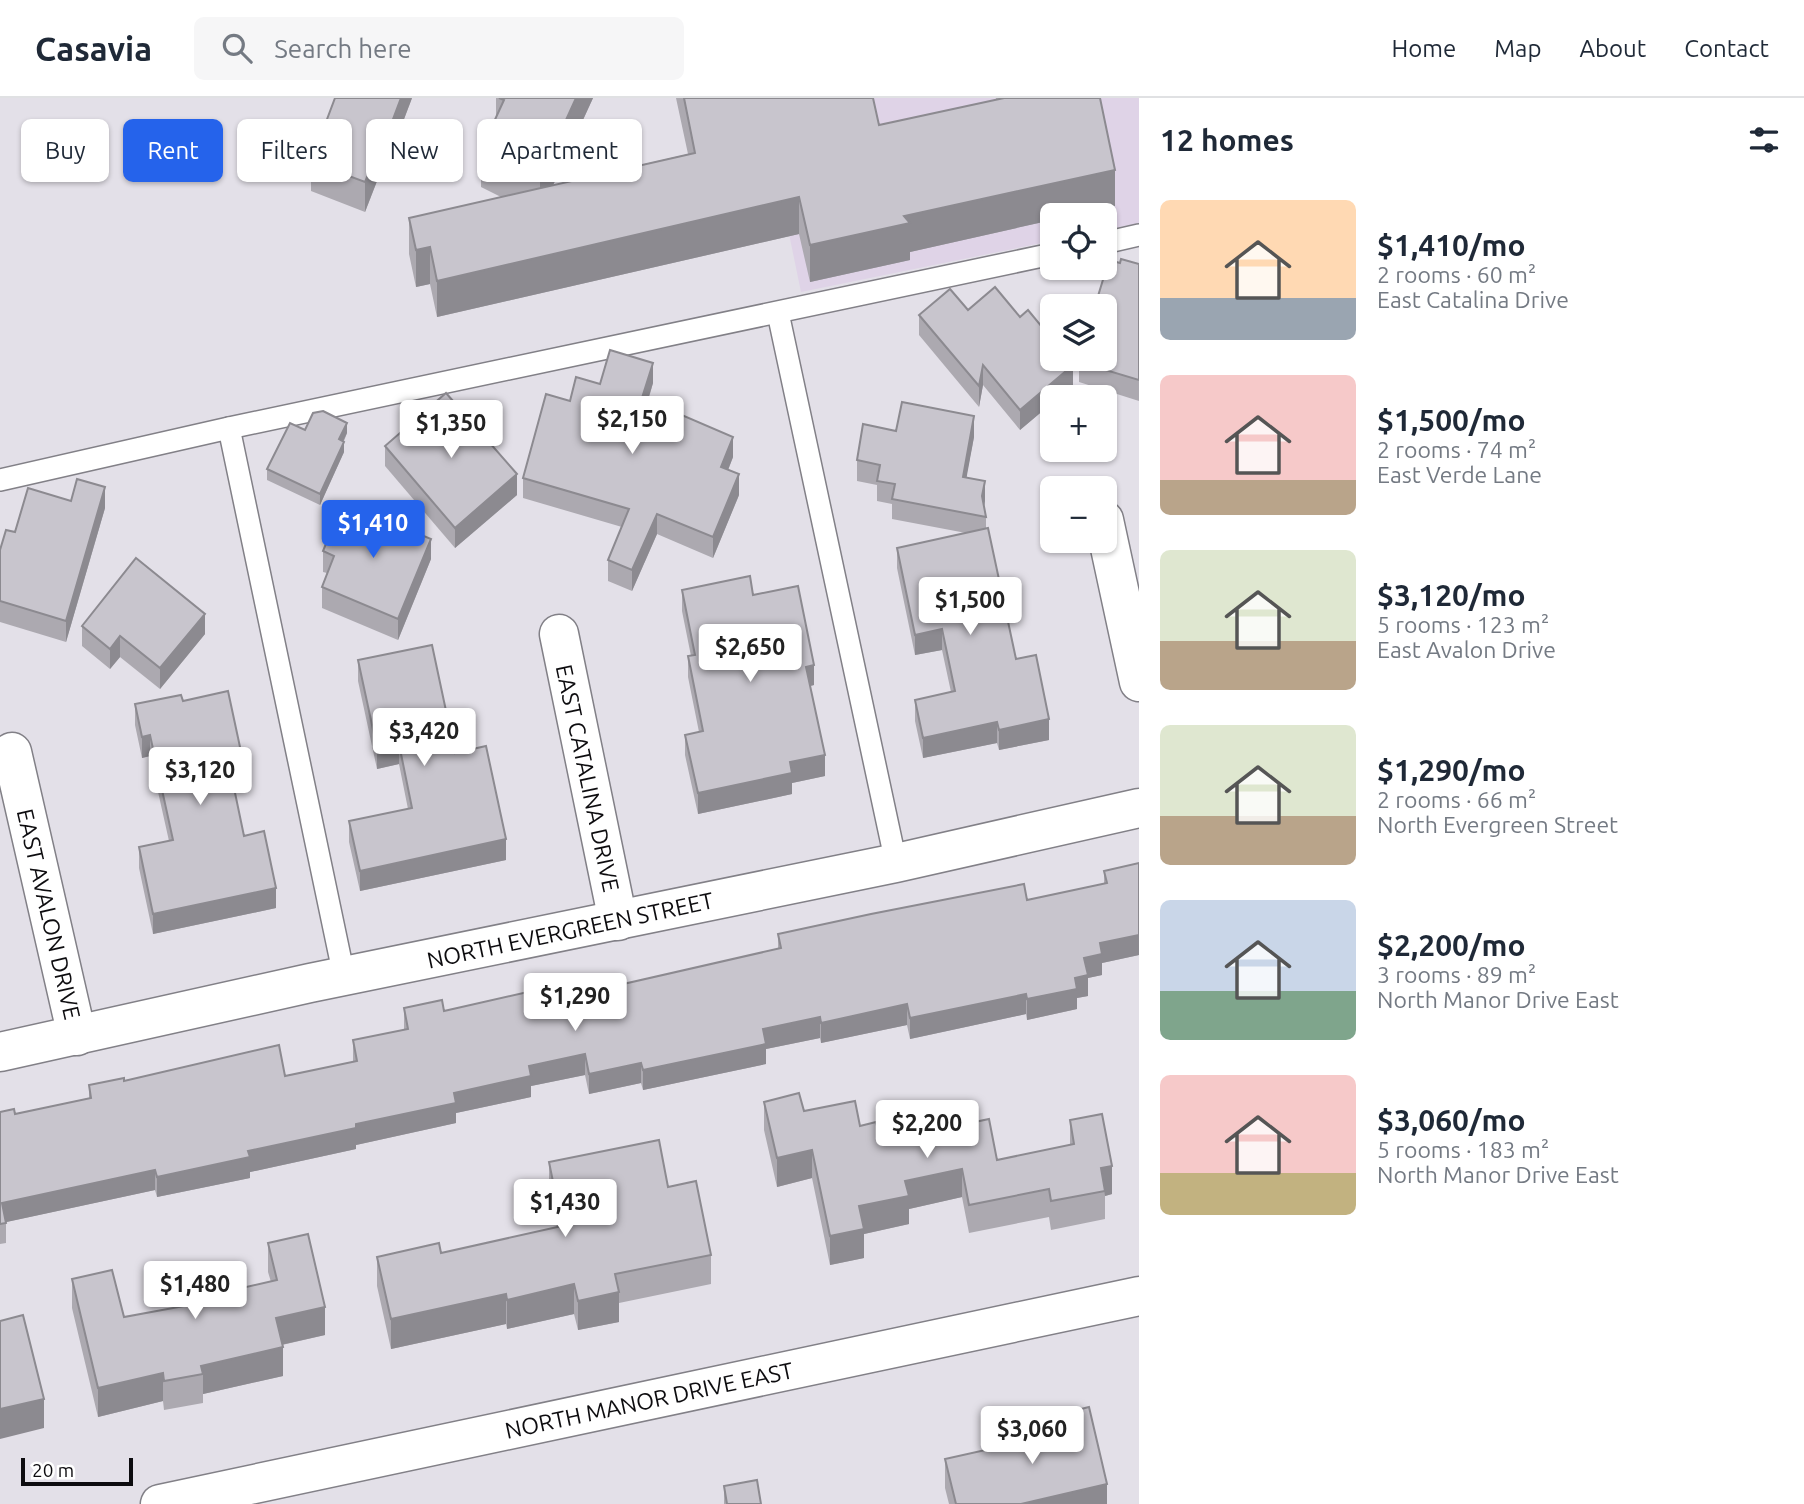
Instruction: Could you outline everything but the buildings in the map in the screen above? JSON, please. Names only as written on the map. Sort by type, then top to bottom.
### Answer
[{"type":"street","points":[[1111,553],[1139,682]]},
{"type":"street","name":"EAST CATALINA DRIVE","points":[[559,634],[618,921]]},
{"type":"street","name":"EAST AVALON DRIVE","points":[[12,752],[77,1036]]},
{"type":"street","name":"NORTH EVERGREEN STREET","points":[[0,1052],[344,976],[896,863],[1139,808]]},
{"type":"street","name":"NORTH MANOR DRIVE EAST","points":[[160,1504],[1139,1296]]},
{"type":"lane","points":[[1117,240],[1139,235]]},
{"type":"lane","points":[[0,480],[229,428],[1040,257]]},
{"type":"lane","points":[[778,313],[896,863]]},
{"type":"lane","points":[[229,428],[344,976]]},
{"type":"shaded area","points":[[761,98],[1139,98],[1139,223],[1117,227],[1117,203],[1040,203],[1040,243],[801,292]]}]
